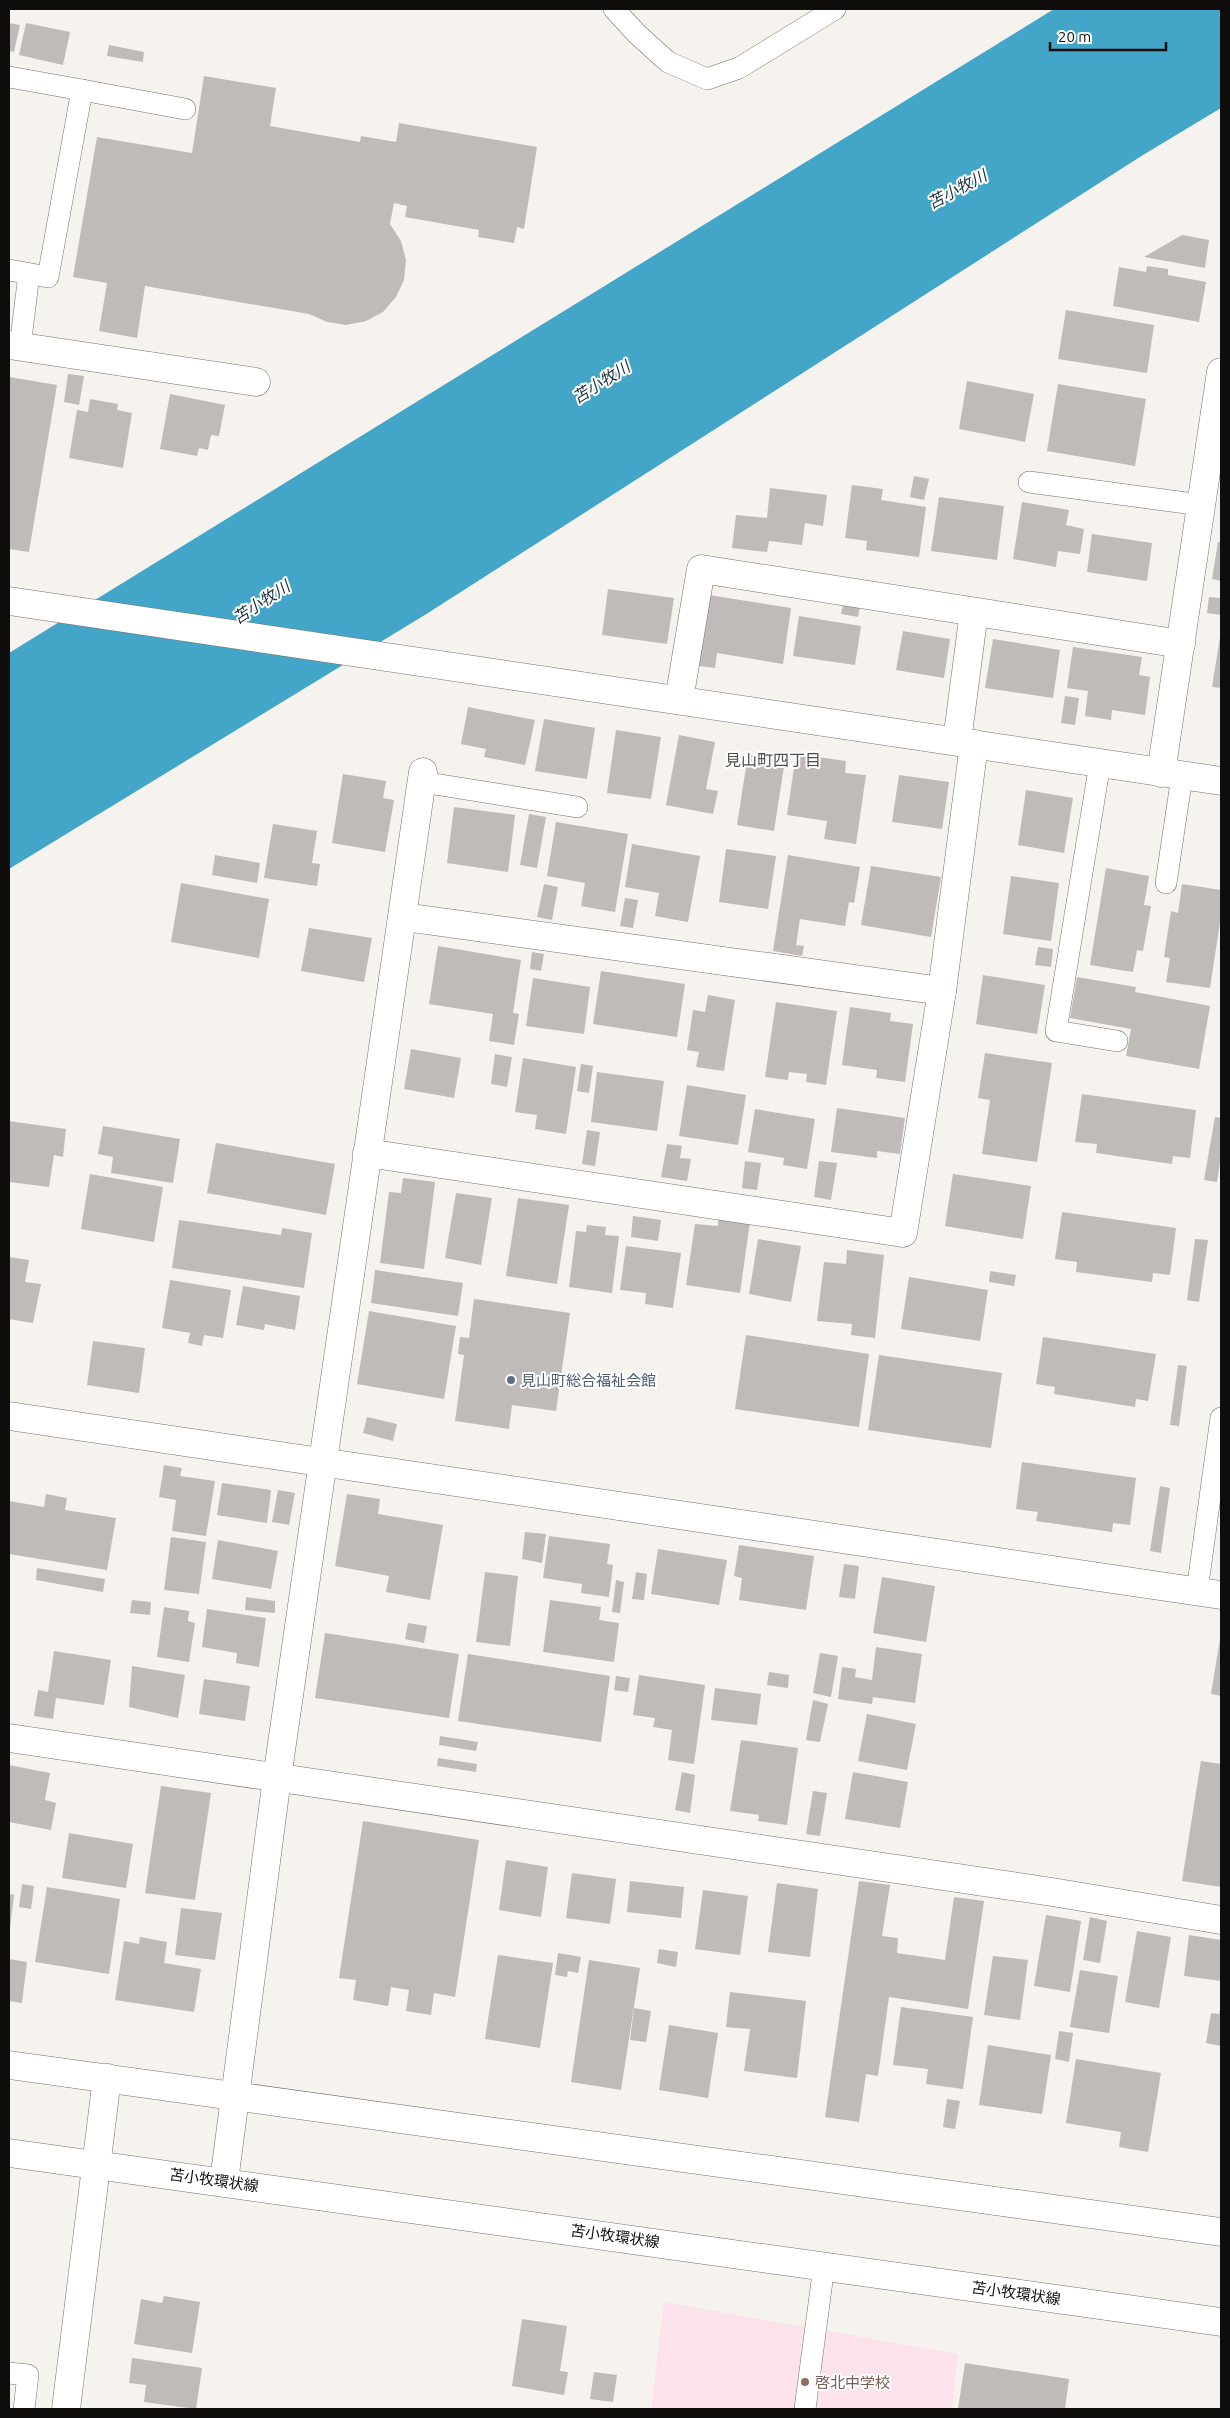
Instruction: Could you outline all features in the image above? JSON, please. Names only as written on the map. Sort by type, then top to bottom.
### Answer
[{"type":"street","points":[[14,346],[256,382]]},
{"type":"street","points":[[1172,774],[1181,644],[1221,372]]},
{"type":"street","points":[[678,700],[701,569],[1181,644]]},
{"type":"street","points":[[9,601],[463,670],[966,742],[1221,782]]},
{"type":"street","points":[[367,1153],[903,1233],[942,991],[966,742],[974,612]]},
{"type":"street","points":[[224,2181],[277,1778],[367,1153],[404,917],[422,777]]},
{"type":"street","points":[[404,917],[942,991]]},
{"type":"street","points":[[9,1416],[1209,1593]]},
{"type":"street","points":[[9,1738],[1042,1890],[1221,1920]]},
{"type":"street","points":[[9,2065],[236,2098],[1221,2232]]},
{"type":"street","points":[[66,2409],[107,2078]]},
{"type":"street","name":"苫小牧環状線","points":[[9,2153],[224,2181],[1221,2322]]},
{"type":"lane","points":[[614,9],[636,34],[668,62],[707,79],[739,68],[835,9]]},
{"type":"lane","points":[[9,77],[185,109]]},
{"type":"lane","points":[[14,346],[19,272],[48,277],[82,90]]},
{"type":"lane","points":[[1029,482],[1201,505]]},
{"type":"lane","points":[[1100,763],[1056,1031],[1117,1041]]},
{"type":"lane","points":[[1166,884],[1172,774]]},
{"type":"lane","points":[[422,777],[577,807]]},
{"type":"lane","points":[[1209,1593],[1221,1418]]},
{"type":"lane","points":[[805,2409],[824,2266]]},
{"type":"lane","points":[[9,2372],[28,2375],[24,2409]]},
{"type":"shaded area","name":"啓北中学校","points":[[664,2302],[958,2354],[952,2409],[651,2409]]},
{"type":"water","name":"苫小牧川","points":[[1054,9],[1221,9],[1221,108],[1143,155],[428,613],[9,869],[9,653]]},
{"type":"building","points":[[9,23],[20,25],[14,52],[9,51]]},
{"type":"building","points":[[26,23],[70,32],[63,65],[19,55]]},
{"type":"building","points":[[109,45],[144,52],[143,62],[107,56]]},
{"type":"building","points":[[204,76],[276,88],[270,126],[360,142],[361,136],[396,142],[399,123],[537,147],[524,229],[517,227],[514,243],[478,237],[479,230],[405,217],[407,206],[394,203],[390,224],[401,241],[406,260],[404,280],[396,297],[383,312],[366,321],[346,325],[327,322],[309,314],[145,286],[137,338],[99,331],[107,283],[73,277],[97,137],[192,153]]},
{"type":"building","points":[[1182,235],[1209,240],[1205,268],[1144,257]]},
{"type":"building","points":[[1147,266],[1168,269],[1168,275],[1206,282],[1199,322],[1113,306],[1119,267],[1146,272]]},
{"type":"building","points":[[1066,310],[1154,325],[1147,373],[1058,359]]},
{"type":"building","points":[[68,374],[84,376],[79,405],[64,402]]},
{"type":"building","points":[[9,377],[57,385],[29,552],[9,549]]},
{"type":"building","points":[[967,381],[1034,394],[1025,442],[959,429]]},
{"type":"building","points":[[1058,384],[1146,399],[1135,466],[1047,451]]},
{"type":"building","points":[[170,394],[225,405],[219,436],[211,435],[208,450],[199,448],[197,456],[160,449]]},
{"type":"building","points":[[90,399],[118,404],[117,410],[132,413],[123,468],[69,458],[77,410],[88,412]]},
{"type":"building","points":[[914,476],[929,479],[924,500],[910,497]]},
{"type":"building","points":[[852,485],[883,489],[881,500],[926,507],[919,557],[866,550],[867,541],[845,538]]},
{"type":"building","points":[[770,488],[827,495],[823,526],[805,523],[802,545],[769,541],[767,552],[732,548],[736,515],[767,518]]},
{"type":"building","points":[[939,497],[1004,506],[997,560],[931,551]]},
{"type":"building","points":[[1022,502],[1069,510],[1066,525],[1084,529],[1080,554],[1058,551],[1056,567],[1013,559]]},
{"type":"building","points":[[1092,534],[1152,543],[1147,581],[1087,572]]},
{"type":"building","points":[[1218,542],[1221,542],[1221,581],[1212,579]]},
{"type":"building","points":[[608,589],[674,598],[667,644],[602,635]]},
{"type":"building","points":[[709,595],[791,608],[783,664],[717,653],[715,668],[699,666]]},
{"type":"building","points":[[1209,597],[1221,598],[1221,615],[1207,613]]},
{"type":"building","points":[[843,605],[860,607],[858,617],[841,614]]},
{"type":"building","points":[[799,616],[861,626],[855,665],[793,656]]},
{"type":"building","points":[[903,631],[950,639],[944,678],[896,670]]},
{"type":"building","points":[[1221,637],[1221,688],[1212,687]]},
{"type":"building","points":[[993,639],[1060,650],[1053,698],[985,688]]},
{"type":"building","points":[[1073,647],[1142,657],[1139,675],[1150,677],[1145,715],[1112,710],[1111,720],[1085,716],[1088,691],[1067,688]]},
{"type":"building","points":[[1065,696],[1079,698],[1075,725],[1061,723]]},
{"type":"building","points":[[468,707],[535,720],[525,765],[484,757],[486,749],[461,744]]},
{"type":"building","points":[[544,719],[595,728],[587,779],[535,771]]},
{"type":"building","points":[[616,730],[661,737],[651,799],[607,793]]},
{"type":"building","points":[[679,735],[715,742],[706,789],[718,791],[713,814],[666,805]]},
{"type":"building","points":[[748,754],[785,760],[774,831],[737,825]]},
{"type":"building","points":[[796,754],[846,761],[845,773],[866,775],[856,844],[824,839],[827,821],[787,815]]},
{"type":"building","points":[[343,774],[386,781],[383,798],[394,800],[385,852],[332,843]]},
{"type":"building","points":[[899,775],[949,782],[942,829],[892,822]]},
{"type":"building","points":[[1026,790],[1073,798],[1064,853],[1018,845]]},
{"type":"building","points":[[454,807],[515,815],[508,872],[447,863]]},
{"type":"building","points":[[529,814],[546,817],[537,868],[520,865]]},
{"type":"building","points":[[556,822],[628,834],[615,912],[581,906],[585,883],[547,876]]},
{"type":"building","points":[[273,824],[317,831],[312,863],[320,864],[317,886],[264,878]]},
{"type":"building","points":[[632,844],[700,856],[688,922],[655,916],[659,893],[625,887]]},
{"type":"building","points":[[726,849],[776,856],[768,909],[719,902]]},
{"type":"building","points":[[215,855],[260,863],[257,883],[212,875]]},
{"type":"building","points":[[788,855],[860,867],[854,903],[849,902],[845,926],[800,919],[796,945],[804,946],[802,956],[773,951]]},
{"type":"building","points":[[871,866],[941,877],[931,937],[861,925]]},
{"type":"building","points":[[1106,868],[1149,876],[1144,905],[1151,906],[1143,951],[1137,950],[1133,972],[1090,965]]},
{"type":"building","points":[[1011,876],[1059,883],[1051,941],[1003,934]]},
{"type":"building","points":[[181,883],[269,899],[259,958],[171,942]]},
{"type":"building","points":[[544,884],[558,887],[552,920],[537,917]]},
{"type":"building","points":[[1182,884],[1221,890],[1221,916],[1210,988],[1166,982],[1170,958],[1164,957],[1171,911],[1178,913]]},
{"type":"building","points":[[625,898],[638,900],[633,928],[620,926]]},
{"type":"building","points":[[309,928],[372,938],[364,982],[301,971]]},
{"type":"building","points":[[438,946],[521,960],[513,1013],[519,1014],[514,1045],[489,1041],[493,1014],[429,1004]]},
{"type":"building","points":[[1038,947],[1053,949],[1051,967],[1035,965]]},
{"type":"building","points":[[532,952],[544,954],[541,971],[530,969]]},
{"type":"building","points":[[601,971],[685,984],[677,1037],[593,1024]]},
{"type":"building","points":[[983,975],[1045,985],[1037,1034],[976,1024]]},
{"type":"building","points":[[1077,977],[1136,987],[1135,992],[1210,1006],[1199,1069],[1126,1056],[1131,1029],[1070,1018]]},
{"type":"building","points":[[533,978],[590,987],[584,1034],[526,1026]]},
{"type":"building","points":[[708,995],[735,1000],[724,1071],[696,1067],[699,1052],[687,1050],[693,1010],[705,1012]]},
{"type":"building","points":[[776,1002],[837,1011],[826,1085],[806,1082],[807,1074],[789,1072],[788,1080],[765,1077]]},
{"type":"building","points":[[850,1007],[891,1013],[890,1021],[913,1024],[905,1082],[876,1078],[877,1070],[842,1065]]},
{"type":"building","points":[[411,1049],[461,1058],[454,1098],[404,1089]]},
{"type":"building","points":[[985,1053],[1052,1063],[1037,1162],[982,1154],[990,1100],[978,1098]]},
{"type":"building","points":[[495,1054],[512,1057],[507,1087],[491,1084]]},
{"type":"building","points":[[523,1058],[576,1067],[566,1134],[535,1129],[537,1115],[515,1112]]},
{"type":"building","points":[[581,1064],[593,1066],[589,1093],[577,1091]]},
{"type":"building","points":[[597,1072],[664,1081],[657,1131],[591,1122]]},
{"type":"building","points":[[687,1085],[746,1095],[738,1145],[679,1136]]},
{"type":"building","points":[[1082,1094],[1196,1110],[1190,1158],[1173,1156],[1172,1164],[1096,1153],[1097,1144],[1075,1142]]},
{"type":"building","points":[[837,1108],[905,1118],[900,1154],[877,1151],[877,1158],[831,1152]]},
{"type":"building","points":[[755,1109],[815,1119],[807,1169],[783,1165],[784,1158],[748,1152]]},
{"type":"building","points":[[1215,1117],[1221,1118],[1221,1156],[1217,1182],[1204,1180]]},
{"type":"building","points":[[9,1121],[66,1129],[63,1157],[54,1155],[49,1187],[9,1182]]},
{"type":"building","points":[[103,1126],[180,1139],[173,1183],[111,1173],[113,1157],[98,1154]]},
{"type":"building","points":[[587,1130],[600,1132],[595,1166],[582,1164]]},
{"type":"building","points":[[216,1143],[335,1164],[326,1215],[207,1193]]},
{"type":"building","points":[[667,1144],[682,1146],[680,1158],[691,1159],[687,1181],[661,1177]]},
{"type":"building","points":[[745,1161],[761,1163],[757,1190],[742,1188]]},
{"type":"building","points":[[819,1161],[837,1163],[831,1200],[814,1197]]},
{"type":"building","points":[[90,1174],[163,1187],[154,1242],[81,1229]]},
{"type":"building","points":[[953,1174],[1031,1186],[1023,1239],[945,1226]]},
{"type":"building","points":[[403,1178],[435,1182],[424,1269],[380,1263],[389,1192],[401,1193]]},
{"type":"building","points":[[456,1193],[492,1198],[481,1265],[445,1258]]},
{"type":"building","points":[[518,1198],[569,1205],[557,1284],[506,1276]]},
{"type":"building","points":[[1062,1212],[1176,1228],[1170,1275],[1153,1273],[1152,1282],[1076,1272],[1077,1262],[1055,1259]]},
{"type":"building","points":[[633,1216],[661,1220],[658,1241],[631,1237]]},
{"type":"building","points":[[718,1218],[750,1222],[740,1293],[686,1285],[695,1224],[718,1226]]},
{"type":"building","points":[[179,1220],[281,1235],[282,1228],[312,1233],[304,1288],[172,1268]]},
{"type":"building","points":[[587,1225],[606,1227],[605,1235],[619,1236],[612,1293],[569,1287],[576,1231],[586,1232]]},
{"type":"building","points":[[758,1239],[801,1246],[791,1302],[749,1294]]},
{"type":"building","points":[[1195,1239],[1208,1240],[1199,1302],[1187,1300]]},
{"type":"building","points":[[626,1246],[681,1253],[673,1308],[645,1304],[646,1293],[620,1290]]},
{"type":"building","points":[[847,1250],[884,1255],[875,1338],[851,1335],[852,1324],[817,1321],[824,1262],[846,1264]]},
{"type":"building","points":[[9,1257],[29,1260],[25,1282],[41,1284],[33,1323],[9,1319]]},
{"type":"building","points":[[375,1270],[463,1283],[458,1316],[371,1303]]},
{"type":"building","points":[[990,1271],[1016,1275],[1014,1286],[989,1282]]},
{"type":"building","points":[[909,1277],[988,1290],[980,1341],[901,1329]]},
{"type":"building","points":[[170,1280],[231,1290],[223,1338],[204,1335],[202,1346],[188,1343],[190,1333],[162,1328]]},
{"type":"building","points":[[243,1286],[300,1296],[295,1330],[265,1324],[264,1330],[236,1325]]},
{"type":"building","name":"見山町総合福祉会館","points":[[474,1299],[570,1313],[556,1411],[512,1405],[509,1429],[455,1421],[464,1355],[458,1354],[460,1337],[469,1338]]},
{"type":"building","points":[[369,1311],[456,1326],[444,1399],[357,1384]]},
{"type":"building","points":[[746,1335],[869,1354],[859,1427],[735,1409]]},
{"type":"building","points":[[1043,1337],[1156,1354],[1148,1401],[1136,1399],[1135,1407],[1054,1394],[1055,1387],[1036,1384]]},
{"type":"building","points":[[93,1341],[145,1348],[139,1393],[87,1385]]},
{"type":"building","points":[[879,1355],[1002,1373],[991,1448],[868,1430]]},
{"type":"building","points":[[1178,1365],[1187,1366],[1179,1426],[1170,1425]]},
{"type":"building","points":[[367,1417],[397,1424],[393,1441],[363,1433]]},
{"type":"building","points":[[1022,1462],[1136,1478],[1130,1525],[1113,1523],[1112,1532],[1036,1521],[1038,1512],[1016,1509]]},
{"type":"building","points":[[164,1465],[182,1468],[180,1476],[215,1481],[206,1536],[172,1531],[176,1500],[159,1497]]},
{"type":"building","points":[[222,1483],[271,1490],[267,1523],[217,1515]]},
{"type":"building","points":[[1160,1486],[1170,1488],[1161,1553],[1150,1551]]},
{"type":"building","points":[[278,1490],[295,1493],[289,1525],[272,1522]]},
{"type":"building","points":[[46,1494],[67,1498],[65,1510],[116,1518],[107,1570],[9,1554],[9,1501],[44,1507]]},
{"type":"building","points":[[347,1494],[380,1499],[378,1514],[443,1525],[430,1600],[386,1592],[389,1576],[335,1566]]},
{"type":"building","points":[[525,1532],[546,1534],[542,1563],[522,1559]]},
{"type":"building","points":[[549,1536],[610,1544],[607,1564],[613,1565],[609,1597],[581,1593],[582,1584],[543,1578]]},
{"type":"building","points":[[171,1537],[206,1542],[199,1594],[164,1590]]},
{"type":"building","points":[[218,1540],[278,1551],[271,1589],[212,1579]]},
{"type":"building","points":[[739,1545],[814,1556],[806,1610],[739,1600],[742,1578],[734,1576]]},
{"type":"building","points":[[658,1549],[727,1560],[719,1605],[651,1594]]},
{"type":"building","points":[[844,1564],[859,1566],[855,1599],[839,1597]]},
{"type":"building","points":[[37,1568],[105,1579],[103,1592],[36,1580]]},
{"type":"building","points":[[485,1572],[518,1576],[510,1646],[476,1642]]},
{"type":"building","points":[[636,1572],[647,1574],[644,1600],[632,1599]]},
{"type":"building","points":[[882,1577],[935,1586],[926,1642],[873,1633]]},
{"type":"building","points":[[616,1580],[624,1582],[620,1613],[612,1612]]},
{"type":"building","points":[[246,1597],[275,1601],[275,1613],[245,1610]]},
{"type":"building","points":[[132,1600],[151,1602],[150,1615],[130,1613]]},
{"type":"building","points":[[550,1600],[601,1607],[599,1620],[619,1623],[614,1662],[543,1652]]},
{"type":"building","points":[[164,1607],[189,1611],[188,1621],[195,1623],[189,1662],[157,1657]]},
{"type":"building","points":[[207,1609],[266,1618],[259,1667],[236,1663],[237,1653],[202,1647]]},
{"type":"building","points":[[408,1623],[427,1626],[424,1643],[405,1639]]},
{"type":"building","points":[[325,1633],[459,1654],[449,1718],[315,1698]]},
{"type":"building","points":[[1221,1639],[1221,1696],[1211,1694]]},
{"type":"building","points":[[876,1647],[922,1654],[915,1703],[873,1697],[872,1704],[838,1699],[842,1667],[856,1669],[855,1677],[872,1680]]},
{"type":"building","points":[[54,1651],[111,1660],[104,1705],[56,1698],[53,1719],[34,1716],[38,1690],[48,1692]]},
{"type":"building","points":[[820,1653],[838,1656],[831,1697],[813,1693]]},
{"type":"building","points":[[468,1654],[610,1676],[601,1742],[458,1721]]},
{"type":"building","points":[[132,1666],[185,1675],[178,1718],[129,1707]]},
{"type":"building","points":[[769,1672],[789,1675],[788,1688],[767,1685]]},
{"type":"building","points":[[639,1675],[705,1685],[694,1764],[668,1760],[672,1730],[653,1727],[655,1718],[633,1715]]},
{"type":"building","points":[[616,1676],[630,1678],[628,1692],[614,1690]]},
{"type":"building","points":[[204,1679],[250,1686],[245,1721],[199,1714]]},
{"type":"building","points":[[715,1688],[761,1694],[757,1725],[711,1720]]},
{"type":"building","points":[[813,1700],[828,1704],[820,1742],[806,1740]]},
{"type":"building","points":[[867,1714],[916,1724],[907,1770],[858,1761]]},
{"type":"building","points":[[440,1736],[478,1742],[476,1751],[439,1745]]},
{"type":"building","points":[[741,1740],[798,1748],[787,1825],[758,1821],[759,1815],[730,1811]]},
{"type":"building","points":[[438,1758],[477,1764],[476,1772],[437,1766]]},
{"type":"building","points":[[1201,1761],[1221,1764],[1221,1887],[1182,1881]]},
{"type":"building","points":[[9,1765],[50,1773],[45,1800],[56,1803],[51,1830],[9,1822]]},
{"type":"building","points":[[682,1772],[695,1775],[690,1813],[675,1810]]},
{"type":"building","points":[[853,1772],[908,1782],[900,1828],[845,1819]]},
{"type":"building","points":[[161,1786],[211,1793],[195,1900],[145,1893]]},
{"type":"building","points":[[813,1791],[827,1793],[820,1836],[806,1834]]},
{"type":"building","points":[[363,1821],[479,1840],[455,1997],[434,1993],[431,2015],[406,2011],[409,1990],[391,1987],[388,2006],[353,2000],[356,1980],[339,1978]]},
{"type":"building","points":[[69,1833],[133,1844],[126,1888],[62,1878]]},
{"type":"building","points":[[506,1860],[548,1867],[541,1917],[499,1910]]},
{"type":"building","points":[[572,1873],[616,1879],[610,1924],[566,1918]]},
{"type":"building","points":[[630,1881],[684,1887],[681,1918],[627,1912]]},
{"type":"building","points":[[859,1881],[890,1885],[882,1936],[898,1938],[897,1953],[945,1960],[954,1897],[984,1901],[968,2009],[889,1997],[878,2076],[866,2074],[859,2122],[825,2117]]},
{"type":"building","points":[[777,1883],[818,1889],[810,1957],[768,1952]]},
{"type":"building","points":[[22,1884],[34,1886],[31,1909],[19,1907]]},
{"type":"building","points":[[47,1887],[120,1899],[109,1974],[35,1962]]},
{"type":"building","points":[[703,1890],[748,1896],[740,1955],[695,1949]]},
{"type":"building","points":[[9,1894],[14,1895],[10,1928],[9,1928]]},
{"type":"building","points":[[181,1908],[222,1913],[215,1960],[175,1955]]},
{"type":"building","points":[[1046,1915],[1081,1921],[1070,1992],[1034,1986]]},
{"type":"building","points":[[1090,1917],[1107,1921],[1100,1963],[1083,1960]]},
{"type":"building","points":[[1137,1931],[1171,1937],[1159,2008],[1125,2002]]},
{"type":"building","points":[[1189,1935],[1221,1940],[1221,1981],[1184,1976]]},
{"type":"building","points":[[140,1937],[167,1942],[164,1963],[201,1969],[194,2012],[115,2000],[124,1941],[139,1944]]},
{"type":"building","points":[[659,1949],[678,1952],[676,1967],[657,1963]]},
{"type":"building","points":[[558,1953],[581,1957],[578,1973],[568,1971],[567,1977],[555,1975]]},
{"type":"building","points":[[498,1955],[553,1963],[540,2048],[485,2039]]},
{"type":"building","points":[[993,1956],[1028,1960],[1020,2020],[984,2015]]},
{"type":"building","points":[[9,1959],[27,1962],[22,2003],[9,2001]]},
{"type":"building","points":[[589,1960],[640,1968],[621,2090],[571,2082]]},
{"type":"building","points":[[1080,1970],[1118,1976],[1109,2033],[1070,2027]]},
{"type":"building","points":[[730,1992],[806,2001],[797,2078],[744,2071],[750,2029],[726,2027]]},
{"type":"building","points":[[901,2007],[973,2017],[963,2089],[926,2084],[928,2069],[893,2065]]},
{"type":"building","points":[[634,2008],[651,2011],[646,2042],[630,2040]]},
{"type":"building","points":[[1220,2010],[1221,2046],[1206,2043],[1211,2013],[1219,2014]]},
{"type":"building","points":[[669,2025],[718,2033],[708,2098],[659,2090]]},
{"type":"building","points":[[1059,2031],[1073,2033],[1069,2062],[1055,2059]]},
{"type":"building","points":[[988,2045],[1051,2055],[1042,2114],[979,2105]]},
{"type":"building","points":[[1076,2059],[1161,2073],[1148,2152],[1119,2147],[1121,2132],[1066,2123]]},
{"type":"building","points":[[947,2099],[960,2101],[955,2129],[943,2127]]},
{"type":"building","points":[[164,2296],[200,2302],[192,2353],[134,2344],[141,2299],[162,2303]]},
{"type":"building","points":[[522,2319],[567,2326],[560,2371],[568,2372],[564,2395],[512,2386]]},
{"type":"building","points":[[132,2358],[202,2368],[196,2409],[144,2402],[146,2385],[129,2383]]},
{"type":"building","points":[[965,2363],[1069,2379],[1065,2409],[958,2409]]},
{"type":"building","points":[[594,2372],[617,2375],[613,2402],[590,2399]]},
{"type":"place","name":"見山町総合福祉会館","points":[[511,1380]]},
{"type":"place","name":"啓北中学校","points":[[805,2382]]},
{"type":"district","name":"見山町四丁目","points":[[773,760]]}]
